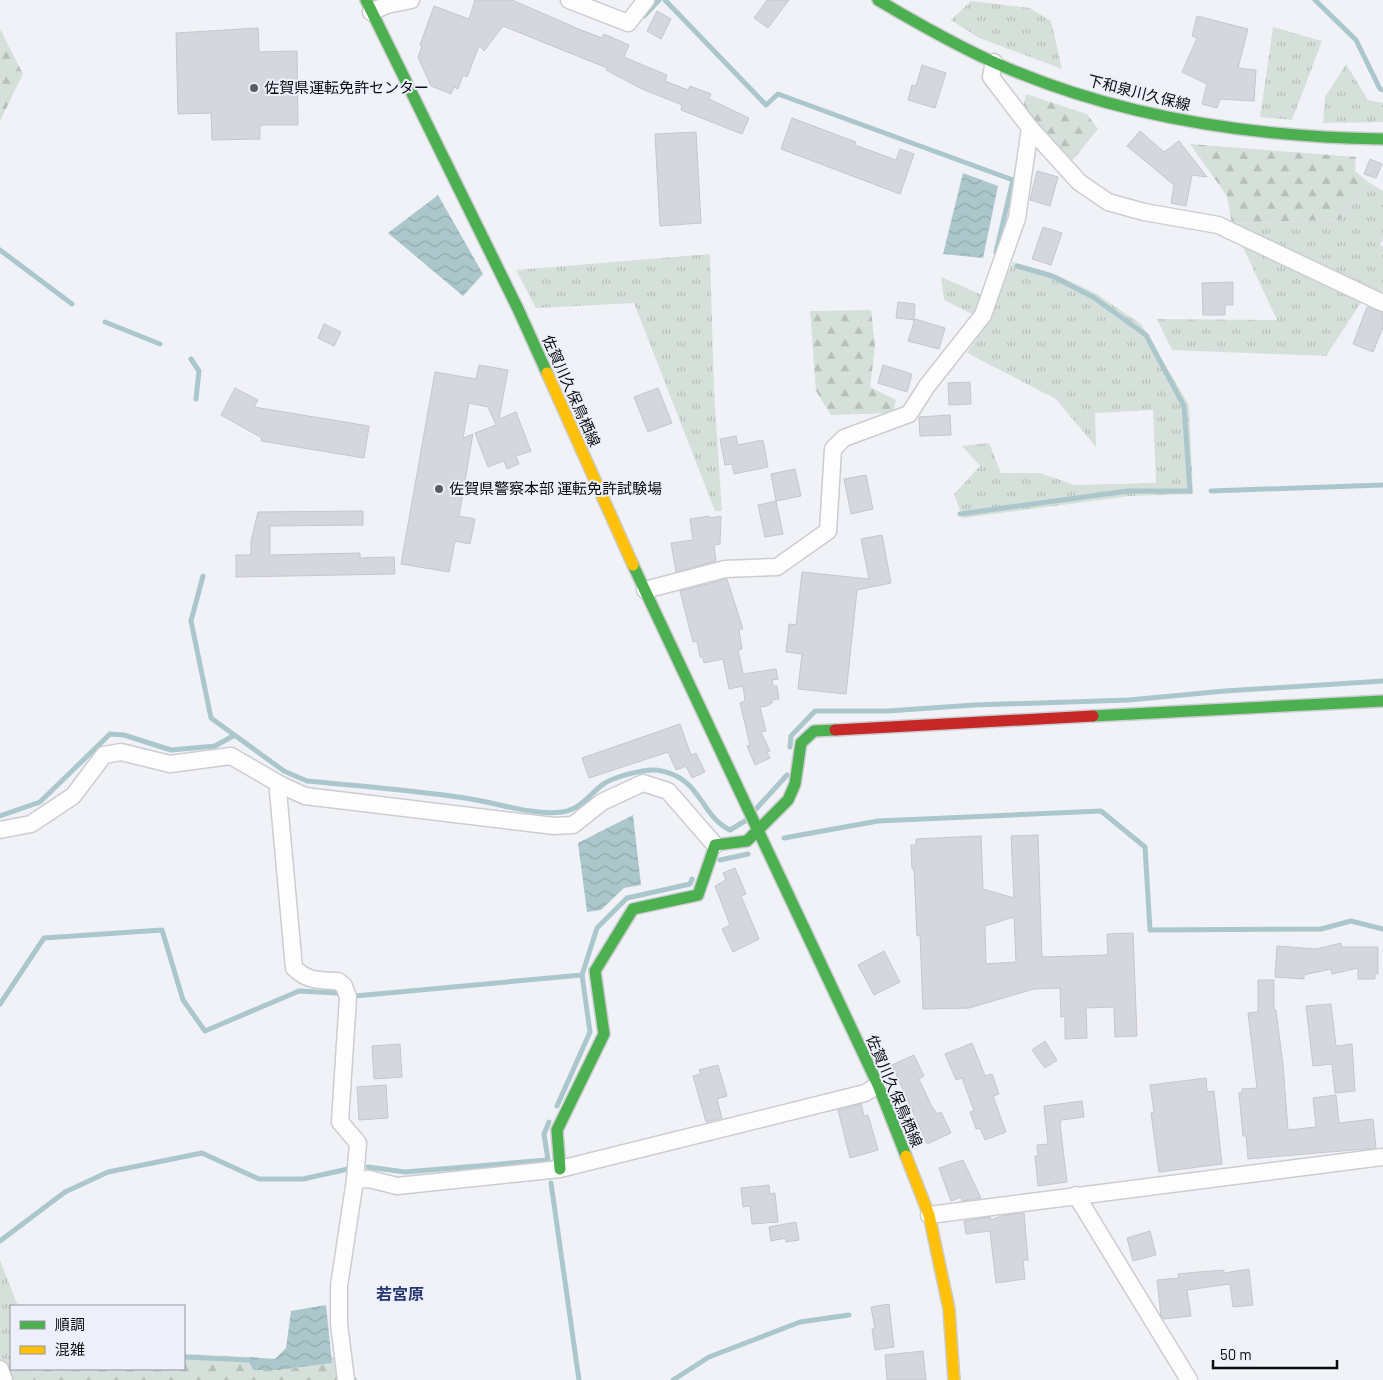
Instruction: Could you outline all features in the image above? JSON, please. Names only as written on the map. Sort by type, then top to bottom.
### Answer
[{"type":"street","points":[[369,6],[387,5],[411,0]]},
{"type":"street","points":[[569,0],[628,23],[646,0]]},
{"type":"street","name":"下和泉川久保線","points":[[878,0],[941,38],[994,62],[1100,102],[1201,124],[1303,138],[1383,139]]},
{"type":"street","name":"佐賀川久保鳥栖線","points":[[369,6],[518,309],[756,830],[878,1085],[929,1215],[949,1309],[954,1380]]},
{"type":"street","points":[[994,62],[991,77],[1030,128],[1079,182],[1108,202],[1144,212],[1218,224],[1383,303]]},
{"type":"street","points":[[645,590],[725,569],[777,567],[828,532],[833,449],[844,438],[910,414],[927,386],[983,315],[1017,218],[1030,128]]},
{"type":"street","points":[[715,845],[747,841],[788,800],[795,784],[801,743],[814,731],[1383,701]]},
{"type":"street","points":[[0,830],[31,824],[73,796],[104,755],[121,752],[170,764],[230,756],[281,785],[305,796],[554,826],[573,826],[602,802],[643,783],[668,791],[715,845]]},
{"type":"street","points":[[281,785],[278,791],[294,968],[304,977],[338,981],[344,986],[348,997],[340,1122],[358,1144],[355,1180],[339,1286],[339,1324],[346,1380]]},
{"type":"street","points":[[560,1169],[557,1130],[604,1034],[595,971],[633,909],[698,895],[715,845]]},
{"type":"street","points":[[355,1180],[369,1179],[398,1186],[560,1169],[865,1093],[878,1085]]},
{"type":"street","points":[[929,1215],[1383,1157]]},
{"type":"street","points":[[1076,1195],[1189,1380]]},
{"type":"street","points":[[0,1369],[4,1380]]},
{"type":"green space","points":[[971,1],[1030,8],[1051,21],[1062,69],[979,38],[951,20]]},
{"type":"green space","points":[[1273,27],[1322,41],[1292,120],[1260,117]]},
{"type":"green space","points":[[0,29],[23,74],[0,121]]},
{"type":"green space","points":[[1346,64],[1368,100],[1383,103],[1383,122],[1323,123],[1325,97]]},
{"type":"green space","points":[[1026,94],[1087,114],[1098,129],[1071,162],[1023,108]]},
{"type":"green space","points":[[1190,144],[1356,157],[1355,171],[1368,182],[1340,219],[1232,224],[1227,196]]},
{"type":"green space","points":[[1368,182],[1383,191],[1383,239],[1380,244],[1383,247],[1383,290],[1380,296],[1362,301],[1326,356],[1172,350],[1157,319],[1277,320],[1232,224],[1340,219]]},
{"type":"green space","points":[[710,254],[714,391],[722,511],[715,511],[634,303],[536,308],[516,270]]},
{"type":"green space","points":[[1013,262],[1055,274],[1095,293],[1141,324],[1189,405],[1193,494],[1130,496],[963,518],[954,494],[980,466],[962,446],[989,443],[1001,473],[1040,473],[1075,485],[1156,483],[1153,410],[1095,413],[1096,447],[1056,399],[967,353],[988,322],[944,300],[941,277],[996,301]]},
{"type":"green space","points":[[871,310],[875,346],[870,387],[896,400],[893,413],[831,415],[816,391],[810,311]]},
{"type":"green space","points":[[0,1260],[18,1305],[10,1305],[10,1370],[37,1370],[33,1380],[0,1380]]},
{"type":"green space","points":[[185,1354],[249,1357],[248,1360],[253,1370],[279,1370],[331,1363],[331,1358],[343,1357],[346,1380],[33,1380],[37,1370],[185,1370]]},
{"type":"water","points":[[963,173],[998,186],[983,258],[943,254]]},
{"type":"water","points":[[438,195],[483,274],[463,296],[388,233]]},
{"type":"water","points":[[633,815],[641,885],[624,888],[601,910],[587,912],[578,843]]},
{"type":"water","points":[[326,1305],[332,1363],[279,1370],[253,1370],[248,1360],[249,1357],[275,1359],[286,1348],[291,1311]]},
{"type":"building","points":[[475,0],[512,0],[581,30],[602,38],[604,34],[629,45],[624,57],[667,75],[665,81],[688,90],[690,86],[711,94],[709,99],[749,118],[742,134],[681,110],[682,105],[642,89],[606,70],[607,68],[503,26],[484,51],[479,46],[467,77],[463,75],[458,89],[454,87],[451,94],[431,86],[418,57],[422,46],[420,45],[434,6],[469,19]]},
{"type":"building","points":[[767,0],[789,0],[768,28],[754,18]]},
{"type":"building","points":[[657,11],[671,19],[661,39],[647,31]]},
{"type":"building","points":[[1197,16],[1248,29],[1238,68],[1256,70],[1254,101],[1220,99],[1217,108],[1202,104],[1207,84],[1182,72],[1197,38],[1192,36]]},
{"type":"building","name":"佐賀県運転免許センター","points":[[258,28],[259,52],[297,51],[298,125],[260,125],[260,139],[212,140],[211,113],[178,114],[176,33]]},
{"type":"building","points":[[922,65],[946,73],[935,108],[908,100],[912,85],[916,86]]},
{"type":"building","points":[[792,118],[856,142],[855,145],[896,160],[900,149],[914,154],[900,194],[781,149]]},
{"type":"building","points":[[1140,131],[1164,152],[1179,141],[1207,177],[1192,175],[1186,206],[1171,203],[1174,185],[1127,146]]},
{"type":"building","points":[[696,132],[701,223],[660,226],[655,134]]},
{"type":"building","points":[[1370,159],[1382,164],[1376,178],[1364,174]]},
{"type":"building","points":[[1037,171],[1058,177],[1050,206],[1030,200]]},
{"type":"building","points":[[1043,227],[1062,233],[1051,265],[1032,259]]},
{"type":"building","points":[[1233,282],[1233,305],[1225,305],[1225,315],[1203,315],[1202,283]]},
{"type":"building","points":[[898,302],[915,304],[914,320],[896,318]]},
{"type":"building","points":[[1367,307],[1383,313],[1383,327],[1373,352],[1353,344]]},
{"type":"building","points":[[915,319],[945,328],[939,349],[908,341]]},
{"type":"building","points":[[324,324],[341,332],[334,346],[318,338]]},
{"type":"building","points":[[479,365],[508,370],[499,419],[516,412],[531,451],[516,456],[519,464],[507,469],[504,461],[488,467],[475,433],[496,425],[488,407],[469,403],[463,438],[473,434],[459,516],[475,519],[470,544],[455,541],[449,572],[401,564],[435,372],[476,379]]},
{"type":"building","points":[[883,365],[912,374],[907,392],[878,383]]},
{"type":"building","points":[[970,382],[971,404],[949,405],[948,383]]},
{"type":"building","points":[[235,388],[258,400],[254,407],[369,426],[364,458],[261,441],[262,438],[221,415]]},
{"type":"building","points":[[658,388],[672,423],[648,432],[634,397]]},
{"type":"building","points":[[950,415],[951,435],[920,436],[919,417]]},
{"type":"building","points":[[736,436],[738,445],[763,440],[768,467],[734,474],[732,464],[725,465],[720,439]]},
{"type":"building","points":[[795,469],[801,496],[776,501],[771,474]]},
{"type":"building","points":[[866,475],[873,509],[851,514],[844,479]]},
{"type":"building","points":[[776,501],[783,534],[765,537],[758,505]]},
{"type":"building","points":[[363,511],[363,525],[270,526],[270,555],[360,553],[360,558],[394,557],[395,574],[236,577],[236,555],[251,555],[251,541],[258,512]]},
{"type":"building","points":[[709,516],[710,518],[721,516],[720,544],[714,545],[716,561],[676,572],[671,543],[693,540],[690,519]]},
{"type":"building","points":[[882,535],[891,583],[857,590],[846,694],[798,689],[802,654],[786,652],[789,624],[796,625],[802,572],[869,579],[861,539]]},
{"type":"building","points":[[727,579],[743,629],[739,630],[742,649],[738,650],[743,674],[776,669],[778,679],[772,680],[773,686],[777,686],[779,699],[772,700],[772,703],[767,706],[760,707],[766,731],[761,732],[770,751],[767,752],[770,758],[755,765],[747,746],[750,745],[740,703],[745,701],[743,686],[729,689],[723,659],[704,663],[703,657],[700,657],[697,641],[693,642],[680,591]]},
{"type":"building","points":[[680,724],[691,755],[696,753],[705,772],[692,778],[686,766],[676,770],[668,752],[589,778],[582,758]]},
{"type":"building","points":[[1038,835],[1042,957],[1108,955],[1107,934],[1133,933],[1137,1036],[1115,1037],[1114,1007],[1086,1008],[1087,1038],[1065,1039],[1065,1016],[1061,1017],[1060,988],[1034,989],[969,1008],[923,1009],[920,935],[917,936],[911,845],[916,845],[916,839],[981,836],[983,889],[1014,898],[1011,836]],"holes":[[[1014,917],[1016,962],[986,964],[985,926]]]},
{"type":"building","points":[[735,868],[746,894],[741,896],[759,939],[733,952],[722,929],[730,925],[715,886],[726,880],[723,873]]},
{"type":"building","points":[[1341,943],[1341,947],[1378,947],[1378,974],[1375,974],[1375,979],[1358,979],[1358,968],[1332,974],[1331,969],[1304,975],[1304,979],[1275,977],[1277,946],[1316,949]]},
{"type":"building","points":[[884,951],[900,982],[874,995],[858,965]]},
{"type":"building","points":[[1258,980],[1274,980],[1274,1010],[1276,1010],[1283,1065],[1288,1130],[1316,1127],[1313,1098],[1336,1095],[1339,1123],[1373,1119],[1376,1148],[1248,1159],[1246,1136],[1243,1136],[1239,1093],[1242,1093],[1242,1089],[1257,1088],[1248,1013],[1258,1012]]},
{"type":"building","points":[[1331,1004],[1336,1046],[1352,1044],[1355,1091],[1335,1093],[1332,1064],[1313,1066],[1306,1006]]},
{"type":"building","points":[[1045,1041],[1057,1060],[1045,1068],[1032,1050]]},
{"type":"building","points":[[972,1043],[985,1076],[992,1074],[999,1094],[993,1096],[1006,1132],[985,1140],[980,1128],[976,1129],[970,1112],[974,1111],[962,1078],[956,1080],[945,1054]]},
{"type":"building","points":[[400,1044],[402,1077],[374,1079],[372,1046]]},
{"type":"building","points":[[914,1055],[924,1076],[919,1079],[931,1105],[937,1114],[941,1112],[951,1133],[927,1144],[892,1065]]},
{"type":"building","points":[[718,1065],[727,1096],[717,1099],[722,1118],[706,1122],[693,1076],[701,1074],[699,1070]]},
{"type":"building","points":[[1206,1078],[1207,1092],[1214,1091],[1222,1164],[1159,1172],[1151,1113],[1154,1112],[1150,1085]]},
{"type":"building","points":[[386,1085],[388,1118],[359,1120],[357,1087]]},
{"type":"building","points":[[1082,1101],[1084,1117],[1061,1120],[1060,1124],[1067,1182],[1038,1186],[1035,1156],[1038,1156],[1037,1145],[1048,1144],[1044,1106]]},
{"type":"building","points":[[861,1104],[864,1116],[868,1115],[878,1150],[850,1158],[838,1110]]},
{"type":"building","points":[[963,1160],[981,1198],[962,1201],[961,1197],[951,1201],[939,1168]]},
{"type":"building","points":[[769,1185],[770,1194],[775,1193],[778,1222],[752,1224],[750,1206],[743,1207],[741,1188]]},
{"type":"building","points":[[1024,1213],[1028,1260],[1023,1260],[1025,1279],[996,1283],[990,1231],[966,1234],[964,1221],[990,1217],[991,1220],[1001,1216]]},
{"type":"building","points":[[796,1222],[799,1240],[786,1242],[786,1238],[771,1241],[769,1227]]},
{"type":"building","points":[[1150,1231],[1156,1255],[1133,1261],[1127,1238]]},
{"type":"building","points":[[1249,1269],[1253,1305],[1233,1307],[1230,1284],[1187,1290],[1191,1316],[1164,1319],[1161,1316],[1157,1280],[1179,1278],[1178,1274],[1224,1270],[1224,1273]]},
{"type":"building","points":[[889,1304],[894,1347],[875,1350],[872,1329],[875,1329],[871,1307]]},
{"type":"building","points":[[923,1351],[926,1380],[887,1380],[885,1355]]},
{"type":"waterway","points":[[644,16],[659,0]]},
{"type":"waterway","points":[[665,0],[766,105],[778,94],[1013,180],[996,252]]},
{"type":"waterway","points":[[1315,0],[1356,40],[1380,89],[1383,90]]},
{"type":"waterway","points":[[0,250],[72,304]]},
{"type":"waterway","points":[[960,514],[1128,491],[1190,491],[1184,406],[1146,335],[1093,297],[1052,276],[1017,266]]},
{"type":"waterway","points":[[105,322],[160,344]]},
{"type":"waterway","points":[[191,359],[199,371],[196,399]]},
{"type":"waterway","points":[[1211,491],[1383,485]]},
{"type":"waterway","points":[[203,576],[191,621],[211,718],[284,771],[307,781],[445,795],[551,813],[574,808],[602,785],[620,776],[656,770],[683,780],[712,815],[730,830],[745,821]]},
{"type":"waterway","points":[[790,747],[791,736],[815,711],[888,711],[974,705],[1129,700],[1225,691],[1383,681]]},
{"type":"waterway","points":[[0,816],[40,802],[110,734],[124,735],[171,750],[215,746],[233,736]]},
{"type":"waterway","points":[[756,809],[787,775]]},
{"type":"waterway","points":[[784,838],[878,821],[1101,811],[1145,847],[1150,930],[1321,929],[1351,921],[1383,929]]},
{"type":"waterway","points":[[720,860],[748,854]]},
{"type":"waterway","points":[[355,996],[582,975],[597,928],[627,898],[690,884],[692,879]]},
{"type":"waterway","points":[[0,1004],[44,938],[162,930],[183,1000],[205,1031],[299,991],[338,993]]},
{"type":"waterway","points":[[557,1106],[590,1032],[582,975]]},
{"type":"waterway","points":[[368,1167],[405,1172],[548,1160],[544,1134],[549,1122]]},
{"type":"waterway","points":[[0,1241],[65,1192],[108,1172],[202,1153],[259,1179],[303,1179],[348,1169]]},
{"type":"waterway","points":[[551,1183],[579,1380]]},
{"type":"waterway","points":[[673,1380],[709,1357],[800,1322],[849,1315]]},
{"type":"waterway","points":[[185,1357],[248,1360]]},
{"type":"traffic: fast","points":[[366,0],[518,309],[547,373]]},
{"type":"traffic: fast","points":[[878,0],[934,32],[991,61],[1085,97],[1134,110],[1233,128],[1283,134],[1383,139]]},
{"type":"traffic: fast","points":[[633,565],[878,1085],[906,1156]]},
{"type":"traffic: fast","points":[[1093,716],[1383,701]]},
{"type":"traffic: fast","points":[[560,1169],[557,1130],[604,1034],[595,971],[633,909],[698,895],[715,845],[747,841],[788,800],[795,784],[801,743],[814,731],[835,730]]},
{"type":"traffic: slow","points":[[547,373],[633,565]]},
{"type":"traffic: slow","points":[[906,1156],[929,1215],[949,1309],[954,1380]]},
{"type":"traffic: jam","points":[[835,730],[1093,716]]},
{"type":"place","name":"佐賀県運転免許センター","points":[[254,88]]},
{"type":"place","name":"佐賀県警察本部 運転免許試験場","points":[[439,489]]},
{"type":"district","name":"若宮原","points":[[400,1294]]}]
